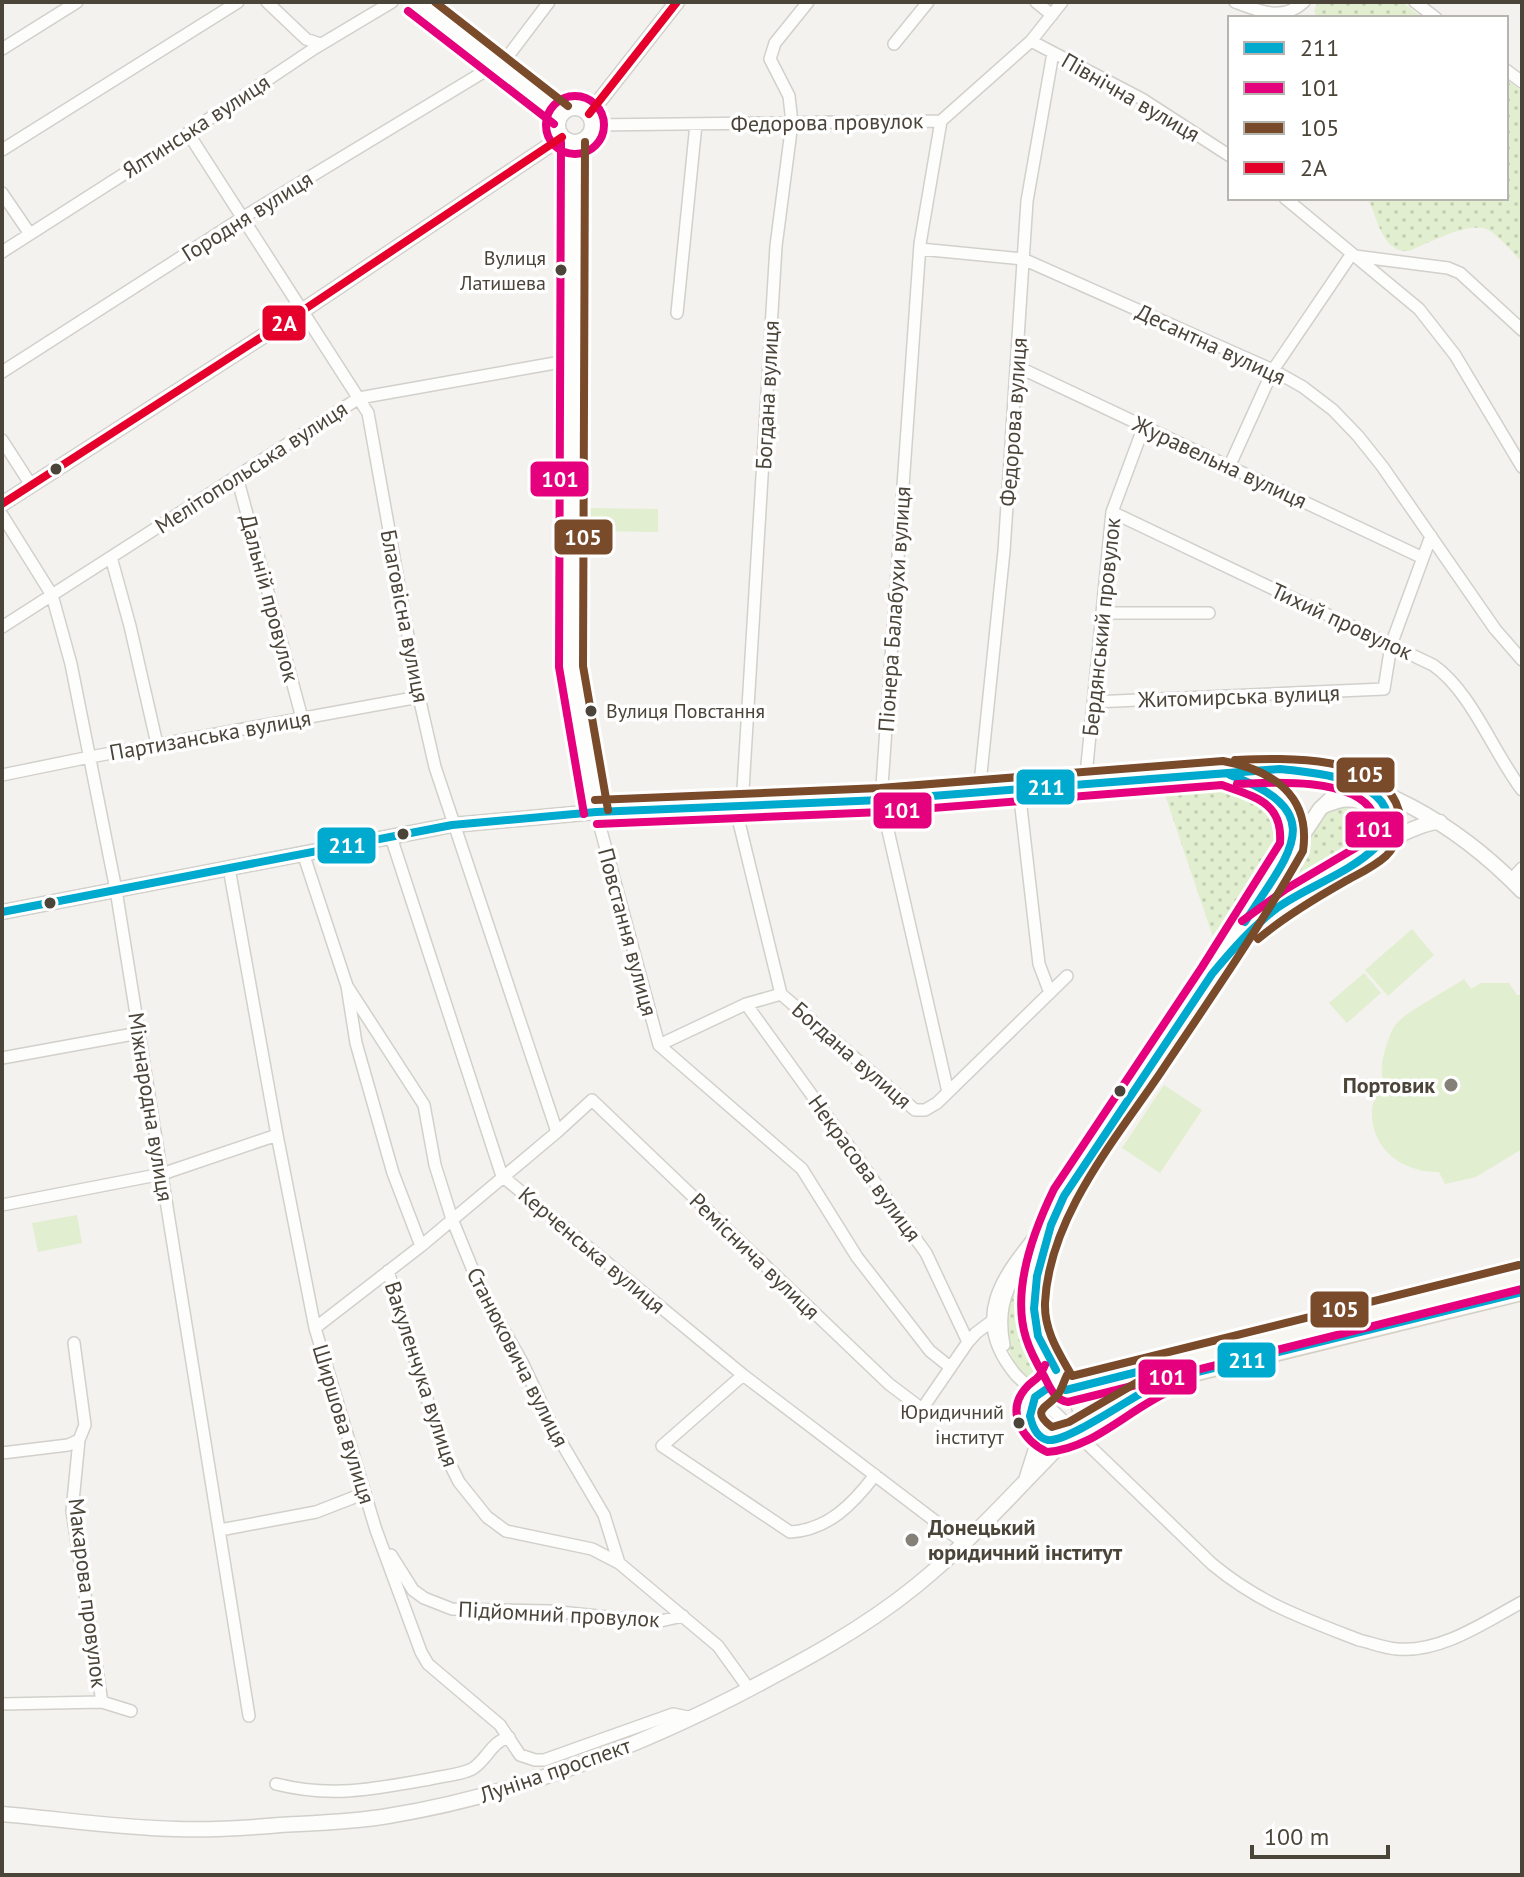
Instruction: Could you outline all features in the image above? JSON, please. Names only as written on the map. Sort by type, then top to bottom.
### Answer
[{"type":"main road","points":[[1066,1390],[1078,1400],[1080,1425],[1072,1434],[1049,1440],[1040,1436],[1033,1428],[1029,1413],[1034,1397],[1048,1388],[1066,1390],[1522,1277]]},
{"type":"main road","name":"Луніна проспект","points":[[1072,1434],[1144,1389],[1165,1380],[1522,1292]]},
{"type":"street","points":[[2,49],[77,2]]},
{"type":"street","points":[[2,150],[238,2]]},
{"type":"street","points":[[267,2],[306,39],[320,44]]},
{"type":"street","name":"Ялтинська вулиця","points":[[2,252],[320,44],[392,2]]},
{"type":"street","points":[[415,2],[561,115]]},
{"type":"street","points":[[497,66],[549,2]]},
{"type":"street","points":[[2,504],[567,140],[587,138],[591,120],[677,2]]},
{"type":"street","name":"Богдана вулиця","points":[[808,2],[771,51],[772,66],[791,102],[792,123],[776,246],[738,806],[781,994],[915,1110],[925,1110],[948,1092]]},
{"type":"street","points":[[894,44],[928,2]]},
{"type":"street","points":[[1036,2],[1052,15]]},
{"type":"street","points":[[1031,41],[1062,2]]},
{"type":"street","points":[[1235,2],[1264,13],[1282,14],[1304,2]]},
{"type":"street","points":[[1415,2],[1433,16]]},
{"type":"street","points":[[306,39],[307,53]]},
{"type":"street","name":"Федорова провулок","points":[[591,120],[696,124],[941,121],[1031,41]]},
{"type":"street","name":"Північна вулиця","points":[[1031,41],[1142,99],[1228,155]]},
{"type":"street","name":"Федорова вулиця","points":[[979,793],[1004,551],[1023,259],[1033,160],[1042,128],[1053,53]]},
{"type":"street","name":"Городня вулиця","points":[[2,372],[242,218],[497,66]]},
{"type":"street","points":[[567,140],[558,122],[561,115],[571,108],[578,108],[591,120]]},
{"type":"street","name":"Піонера Балабухи вулиця","points":[[941,121],[920,249],[881,800],[948,1092]]},
{"type":"street","points":[[677,313],[696,124]]},
{"type":"street","name":"Благовісна вулиця","points":[[188,133],[368,413],[419,697],[435,767],[557,1132]]},
{"type":"street","name":"Повстання вулиця","points":[[567,140],[572,360],[571,667],[596,812],[659,1045],[802,1169],[857,1257],[930,1351],[950,1367]]},
{"type":"street","points":[[2,193],[30,234]]},
{"type":"street","points":[[1287,200],[1351,255],[1398,289],[1438,331],[1522,467]]},
{"type":"street","name":"Десантна вулиця","points":[[920,249],[1023,259],[1273,370],[1303,387],[1341,419],[1382,466],[1495,629],[1522,660]]},
{"type":"street","points":[[1351,255],[1448,268],[1460,273],[1522,330]]},
{"type":"street","points":[[1229,467],[1273,370],[1351,255]]},
{"type":"street","name":"Мелітопольська вулиця","points":[[2,627],[359,398],[572,360]]},
{"type":"street","name":"Журавельна вулиця","points":[[1016,366],[1423,558]]},
{"type":"street","name":"Бердянський провулок","points":[[1085,785],[1112,512],[1144,426]]},
{"type":"street","points":[[2,440],[31,485]]},
{"type":"street","name":"Дальній провулок","points":[[237,477],[302,718]]},
{"type":"street","name":"Тихий провулок","points":[[1112,512],[1433,665],[1451,679],[1498,757],[1522,790]]},
{"type":"street","name":"Міжнародна вулиця","points":[[2,515],[52,595],[71,664],[116,890],[249,1716]]},
{"type":"street","points":[[1391,645],[1431,536]]},
{"type":"street","points":[[111,557],[157,744]]},
{"type":"street","points":[[1102,613],[1209,613]]},
{"type":"street","name":"Житомирська вулиця","points":[[1093,702],[1384,689],[1391,645]]},
{"type":"street","name":"Партизанська вулиця","points":[[2,775],[419,697]]},
{"type":"street","points":[[2,912],[452,825],[525,816],[881,800],[1224,773],[1301,771],[1368,788],[1440,822],[1465,839],[1517,885],[1522,868]]},
{"type":"street","points":[[1224,773],[1259,785],[1281,799],[1293,822],[1292,847]]},
{"type":"street","points":[[1066,1390],[1037,1335],[1034,1313],[1038,1276],[1049,1232],[1071,1184],[1212,974],[1292,847],[1320,809],[1336,794],[1357,787],[1368,788],[1382,800],[1389,818],[1386,836],[1373,851]]},
{"type":"street","points":[[1019,790],[1039,964],[1050,993]]},
{"type":"street","points":[[1320,809],[1343,801],[1355,801],[1371,813],[1375,825],[1373,838],[1366,848],[1326,879]]},
{"type":"street","points":[[1212,974],[1248,932],[1269,914],[1415,827],[1440,822]]},
{"type":"street","name":"Керченська вулиця","points":[[391,837],[502,1176],[743,1375],[964,1543]]},
{"type":"street","name":"Станюковича вулиця","points":[[303,853],[347,986],[356,1043],[393,1173],[421,1246]]},
{"type":"street","name":"Ширшова вулиця","points":[[229,868],[315,1328],[376,1530],[421,1652],[428,1664],[500,1725],[520,1755],[535,1760],[544,1760],[673,1714],[693,1718]]},
{"type":"street","points":[[948,1092],[1067,976]]},
{"type":"street","name":"Станюковича вулиця","points":[[347,986],[424,1105],[435,1165],[452,1219],[481,1290],[522,1362],[554,1430],[604,1515],[619,1563]]},
{"type":"street","points":[[659,1045],[746,1004],[781,994]]},
{"type":"street","name":"Некрасова вулиця","points":[[746,1004],[926,1253],[968,1342]]},
{"type":"street","points":[[2,1058],[139,1033]]},
{"type":"street","name":"Реміснича вулиця","points":[[557,1132],[592,1100],[889,1384],[922,1409],[950,1367]]},
{"type":"street","points":[[315,1328],[421,1246],[557,1132]]},
{"type":"street","points":[[2,1205],[162,1174],[277,1135]]},
{"type":"street","points":[[1058,1208],[1000,1284],[992,1321],[999,1351],[1016,1375],[1234,1583],[1279,1609],[1359,1640],[1396,1649],[1424,1647],[1455,1637],[1522,1602]]},
{"type":"street","points":[[1016,1375],[1004,1349],[1003,1299],[1013,1278],[1049,1232]]},
{"type":"street","name":"Вакуленчука вулиця","points":[[388,1271],[442,1448],[468,1494],[487,1517],[506,1531],[592,1549],[619,1563]]},
{"type":"street","points":[[950,1367],[968,1342],[992,1321]]},
{"type":"street","name":"Макарова провулок","points":[[74,1343],[85,1425],[79,1440],[72,1511],[102,1702]]},
{"type":"street","points":[[1048,1388],[1056,1370]]},
{"type":"street","points":[[743,1375],[662,1446],[790,1532],[802,1532],[831,1520],[875,1475]]},
{"type":"street","name":"Луніна проспект","points":[[2,1814],[177,1829],[312,1823],[386,1816],[454,1803],[524,1784],[630,1746],[693,1718],[838,1640],[918,1584],[964,1543],[1072,1434]]},
{"type":"street","name":"Луніна проспект","points":[[1027,1479],[1040,1436]]},
{"type":"street","points":[[2,1453],[68,1445],[79,1440]]},
{"type":"street","points":[[220,1530],[316,1512],[365,1493]]},
{"type":"street","name":"Підйомний провулок","points":[[376,1530],[413,1590],[452,1609],[550,1611],[656,1622],[683,1616]]},
{"type":"street","points":[[619,1563],[718,1646],[749,1689]]},
{"type":"street","points":[[2,1704],[102,1702],[131,1711]]},
{"type":"street","points":[[276,1784],[338,1793],[374,1790],[449,1775],[473,1769],[499,1740],[509,1737]]},
{"type":"green space","points":[[1318,2],[1402,2],[1420,16],[1316,16],[1314,11]]},
{"type":"green space","points":[[1508,80],[1522,91],[1522,262],[1499,238],[1482,228],[1461,230],[1408,251],[1392,246],[1382,233],[1369,200],[1508,200]]},
{"type":"green space","points":[[588,508],[658,509],[658,532],[588,531]]},
{"type":"green space","points":[[1222,777],[1257,789],[1285,812],[1288,847],[1219,955],[1161,783]]},
{"type":"green space","points":[[1349,804],[1364,810],[1371,825],[1364,845],[1247,929],[1322,812]]},
{"type":"green space","points":[[1412,929],[1434,955],[1388,996],[1365,970]]},
{"type":"green space","points":[[1364,973],[1381,993],[1347,1023],[1329,1003]]},
{"type":"green space","name":"Портовик","points":[[1464,979],[1471,989],[1481,983],[1509,983],[1517,995],[1522,995],[1522,1149],[1476,1177],[1445,1184],[1439,1172],[1413,1168],[1391,1156],[1377,1136],[1372,1110],[1382,1081],[1384,1054],[1394,1026],[1410,1012]]},
{"type":"green space","points":[[1164,1085],[1202,1110],[1160,1173],[1122,1148]]},
{"type":"green space","points":[[77,1215],[82,1243],[38,1252],[32,1223]]},
{"type":"green space","points":[[1035,1257],[1027,1297],[1027,1327],[1050,1377],[1046,1386],[1037,1390],[1014,1363],[1007,1342],[1005,1319],[1015,1284]]},
{"type":"transit line","name":"105","points":[[435,2],[568,106]]},
{"type":"transit line","name":"2А","points":[[589,114],[677,2]]},
{"type":"transit line","name":"101","points":[[408,11],[554,124]]},
{"type":"transit line","name":"101","points":[[575,96],[596,104],[604,125],[596,146],[575,154],[554,146],[546,125],[554,104],[575,96]]},
{"type":"transit line","name":"2А","points":[[2,504],[302,311],[562,137]]},
{"type":"transit line","name":"101","points":[[561,142],[559,667],[584,814]]},
{"type":"transit line","name":"105","points":[[585,142],[583,666],[608,810]]},
{"type":"transit line","name":"105","points":[[1235,760],[1303,760],[1352,769],[1373,778],[1389,792],[1400,817],[1398,835],[1386,856],[1278,923],[1258,939]]},
{"type":"transit line","name":"105","points":[[595,800],[880,788],[1223,761],[1258,771],[1285,789],[1294,801],[1301,815],[1303,851],[1234,963],[1105,1152],[1071,1210],[1049,1271],[1045,1303],[1047,1323],[1057,1350],[1072,1376],[1519,1265]]},
{"type":"transit line","name":"211","points":[[2,912],[452,825],[596,812],[881,800],[1280,769],[1328,775],[1361,786],[1384,806],[1388,823],[1381,842],[1353,865],[1277,908],[1235,948],[1212,974],[1064,1196],[1051,1225],[1037,1276],[1034,1309],[1038,1336],[1056,1370]]},
{"type":"transit line","name":"211","points":[[1230,775],[1262,789],[1282,805],[1292,821],[1292,838],[1286,856],[1245,922]]},
{"type":"transit line","name":"101","points":[[1237,784],[1290,783],[1331,787],[1363,801],[1376,820],[1374,831],[1367,841],[1286,889],[1242,921]]},
{"type":"transit line","name":"101","points":[[597,824],[882,812],[1222,785],[1256,798],[1277,818],[1280,843],[1202,967],[1054,1189],[1032,1242],[1023,1281],[1022,1320],[1030,1348],[1051,1389],[1059,1399],[1068,1402],[1522,1289]]},
{"type":"transit line","name":"211","points":[[1048,1388],[1035,1397],[1030,1416],[1038,1434],[1048,1440],[1058,1439],[1087,1425],[1165,1380],[1522,1292]]},
{"type":"transit line","name":"101","points":[[1045,1365],[1019,1398],[1017,1417],[1025,1434],[1047,1452],[1080,1444],[1170,1391]]},
{"type":"transit line","name":"211","points":[[1066,1390],[1157,1367]]},
{"type":"transit line","name":"105","points":[[1067,1375],[1059,1393],[1041,1412],[1052,1427],[1069,1422],[1160,1369]]},
{"type":"place","name":"Вулиця Латишева","points":[[561,270]]},
{"type":"place","name":"Вулиця Повстання","points":[[591,711]]},
{"type":"place","name":"Портовик","points":[[1451,1085]]},
{"type":"place","name":"Юридичний інститут","points":[[1019,1423]]},
{"type":"place","name":"Донецький юридичний інститут","points":[[912,1540]]}]
